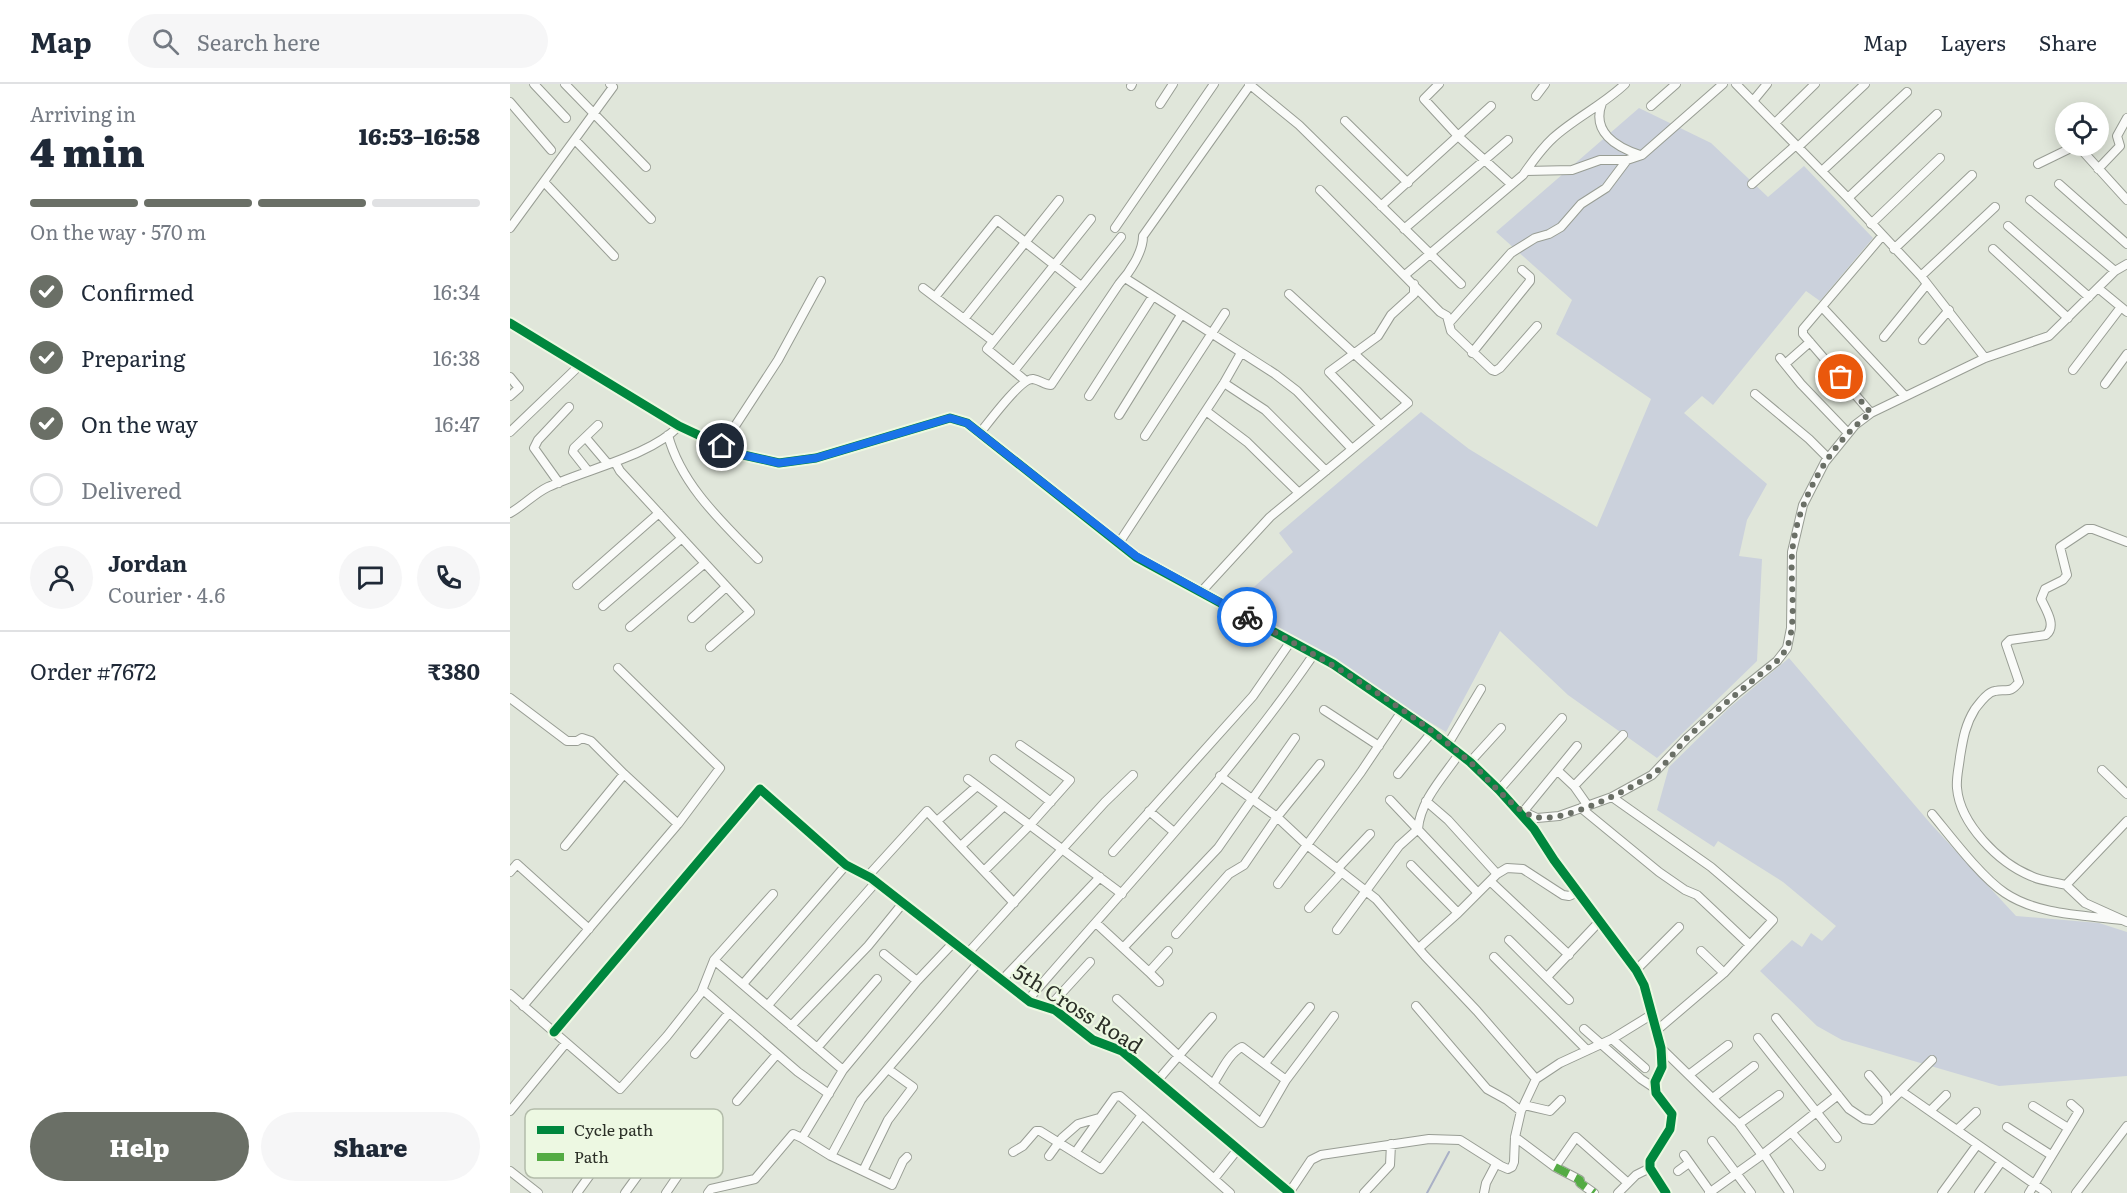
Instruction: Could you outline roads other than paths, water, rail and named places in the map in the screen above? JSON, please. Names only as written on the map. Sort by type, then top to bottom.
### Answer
[{"type":"street","points":[[534,84],[566,118]]},
{"type":"street","points":[[565,84],[646,167]]},
{"type":"street","points":[[510,228],[613,87],[610,84]]},
{"type":"street","points":[[1160,104],[1173,84]]},
{"type":"street","points":[[1115,228],[1214,84]]},
{"type":"street","points":[[980,433],[1026,381],[1033,379],[1051,385],[1125,278],[1143,245],[1143,236],[1250,84],[1260,87],[1461,284]]},
{"type":"street","points":[[1439,84],[1424,99],[1459,137],[1511,184]]},
{"type":"street","points":[[1536,96],[1545,84]]},
{"type":"street","points":[[1609,84],[1617,91]]},
{"type":"street","points":[[1405,275],[1526,171],[1529,164],[1553,138],[1625,84]]},
{"type":"street","points":[[1651,106],[1676,84]]},
{"type":"street","points":[[1526,171],[1572,170],[1600,160],[1627,160],[1642,155],[1723,84]]},
{"type":"street","points":[[1753,101],[1767,84]]},
{"type":"street","points":[[1775,123],[1815,84]]},
{"type":"street","points":[[1752,184],[1865,84]]},
{"type":"street","points":[[1739,85],[1921,276],[1985,358]]},
{"type":"street","points":[[1822,171],[1907,92]]},
{"type":"street","points":[[510,102],[551,150]]},
{"type":"street","points":[[1602,103],[1598,116],[1605,134],[1620,146],[1642,155]]},
{"type":"street","points":[[1381,206],[1491,106]]},
{"type":"street","points":[[1848,198],[1937,114]]},
{"type":"street","points":[[2098,169],[2120,146],[2117,136],[2127,118]]},
{"type":"street","points":[[1345,122],[1408,183]]},
{"type":"street","points":[[575,140],[651,219]]},
{"type":"street","points":[[1404,229],[1508,140]]},
{"type":"street","points":[[2038,164],[2055,156]]},
{"type":"street","points":[[2086,156],[2127,200]]},
{"type":"street","points":[[1871,224],[1940,158]]},
{"type":"street","points":[[1449,323],[1511,253],[1535,238],[1550,234],[1561,227],[1581,204],[1606,188],[1627,160]]},
{"type":"street","points":[[1894,249],[1972,175]]},
{"type":"street","points":[[545,183],[614,256]]},
{"type":"street","points":[[2059,184],[2127,244]]},
{"type":"street","points":[[1320,190],[1440,312],[1448,316],[1451,331],[1492,370],[1498,370],[1537,326]]},
{"type":"street","points":[[964,318],[1059,200]]},
{"type":"street","points":[[2030,200],[2115,272]]},
{"type":"street","points":[[1921,276],[1995,207]]},
{"type":"street","points":[[1026,381],[987,349],[1091,219]]},
{"type":"street","points":[[935,297],[997,220],[1081,286]]},
{"type":"street","points":[[2008,226],[2089,297]]},
{"type":"street","points":[[1871,413],[1803,334],[1803,329],[1882,236]]},
{"type":"street","points":[[1014,371],[1121,237]]},
{"type":"street","points":[[1993,249],[2068,318]]},
{"type":"street","points":[[1520,811],[1537,818],[1559,816],[1612,797],[1652,775],[1687,738],[1777,661],[1787,648],[1791,628],[1792,552],[1803,505],[1828,458],[1855,425],[1871,413],[1985,358],[2049,336],[2115,272],[2127,264]]},
{"type":"street","points":[[1472,353],[1530,281],[1530,277],[1522,270]]},
{"type":"street","points":[[1125,278],[1275,374],[1297,391],[1352,449]]},
{"type":"street","points":[[722,446],[778,360],[821,281]]},
{"type":"street","points":[[1380,425],[1329,372],[1378,336],[1391,315],[1414,294],[1414,284]]},
{"type":"street","points":[[1884,337],[1928,284]]},
{"type":"street","points":[[922,288],[993,341]]},
{"type":"street","points":[[2073,370],[2124,310],[2098,288]]},
{"type":"street","points":[[1201,592],[1270,517],[1407,403],[1289,294]]},
{"type":"street","points":[[1089,396],[1153,296]]},
{"type":"street","points":[[1823,308],[1905,396]]},
{"type":"street","points":[[1923,340],[1949,310]]},
{"type":"street","points":[[1145,436],[1225,313]]},
{"type":"street","points":[[1119,415],[1181,315]]},
{"type":"street","points":[[510,323],[679,426],[739,454],[779,463],[816,458],[950,418],[967,423],[1136,556],[1333,664],[1448,744],[1470,762],[1520,811],[1636,970],[1644,986],[1661,1047],[1662,1067],[1655,1082],[1656,1093],[1672,1114],[1670,1130],[1650,1161],[1650,1168],[1666,1193]]},
{"type":"street","points":[[1810,342],[1783,361],[1848,433]]},
{"type":"street","points":[[1119,543],[1224,383],[1241,353]]},
{"type":"street","points":[[2105,384],[2127,354]]},
{"type":"street","points":[[510,432],[580,365]]},
{"type":"street","points":[[510,377],[519,388],[510,396]]},
{"type":"street","points":[[1224,383],[1265,410],[1326,471]]},
{"type":"street","points":[[1755,394],[1828,458]]},
{"type":"street","points":[[559,483],[534,448],[538,440],[569,406]]},
{"type":"street","points":[[1206,411],[1247,442],[1299,493]]},
{"type":"street","points":[[588,471],[573,452],[574,448],[598,425]]},
{"type":"street","points":[[510,513],[545,488],[654,444],[679,426]]},
{"type":"street","points":[[668,435],[672,451],[691,485],[758,559]]},
{"type":"street","points":[[586,438],[620,471],[750,612],[710,647]]},
{"type":"street","points":[[577,585],[659,513]]},
{"type":"street","points":[[2124,921],[2085,903],[2066,885],[2031,876],[2007,862],[1972,828],[1957,791],[1957,780],[1965,726],[1976,708],[1995,690],[2006,692],[2019,682],[2006,644],[2010,640],[2046,635],[2051,631],[2052,626],[2041,599],[2045,589],[2063,580],[2067,575],[2060,547],[2087,529],[2127,542]]},
{"type":"street","points":[[603,606],[682,538]]},
{"type":"street","points":[[630,627],[705,563]]},
{"type":"street","points":[[692,618],[726,587]]},
{"type":"street","points":[[1113,852],[1253,696],[1291,641]]},
{"type":"street","points":[[1028,1000],[1122,894],[1279,705],[1314,654]]},
{"type":"street","points":[[523,1005],[678,824],[720,768],[618,668]]},
{"type":"street","points":[[1448,744],[1481,689]]},
{"type":"street","points":[[510,698],[567,741],[577,741],[582,738],[591,741],[678,824]]},
{"type":"street","points":[[1324,710],[1379,746]]},
{"type":"street","points":[[1278,884],[1402,711]]},
{"type":"street","points":[[1499,790],[1562,718]]},
{"type":"street","points":[[1470,762],[1501,728]]},
{"type":"street","points":[[1398,774],[1432,732]]},
{"type":"street","points":[[1574,786],[1623,735]]},
{"type":"street","points":[[1123,948],[1218,848],[1295,738]]},
{"type":"street","points":[[984,871],[1030,825],[1070,780],[1020,745]]},
{"type":"street","points":[[1520,811],[1558,771],[1577,746]]},
{"type":"street","points":[[1337,930],[1399,846],[1418,829],[1426,801],[1459,754]]},
{"type":"street","points":[[994,759],[1051,802]]},
{"type":"street","points":[[1176,934],[1229,874],[1244,866],[1277,817],[1320,764]]},
{"type":"street","points":[[2102,770],[2127,794]]},
{"type":"street","points":[[1558,771],[1574,786],[1585,807],[1659,872],[1685,890],[1697,894],[1750,945]]},
{"type":"street","points":[[565,846],[624,774]]},
{"type":"street","points":[[968,953],[1133,775]]},
{"type":"street","points":[[1220,776],[1277,817],[1388,912],[1536,1079]]},
{"type":"street","points":[[968,779],[1122,894]]},
{"type":"street","points":[[937,820],[977,786]]},
{"type":"street","name":"5th Cross Road","points":[[554,1032],[760,789],[846,866],[876,882],[1028,1000],[1055,1010],[1093,1040],[1122,1051],[1290,1193]]},
{"type":"street","points":[[1612,797],[1711,867],[1773,920],[1724,973],[1656,1031]]},
{"type":"street","points":[[1390,800],[1477,892]]},
{"type":"street","points":[[1426,801],[1448,820],[1497,874]]},
{"type":"street","points":[[961,846],[1004,806]]},
{"type":"street","points":[[867,877],[927,811],[1014,903]]},
{"type":"street","points":[[1149,811],[1174,832]]},
{"type":"street","points":[[1932,814],[1989,879],[2004,892],[2047,910],[2124,921]]},
{"type":"street","points":[[2066,885],[2127,821]]},
{"type":"street","points":[[1308,908],[1370,834]]},
{"type":"street","points":[[510,856],[589,929]]},
{"type":"street","points":[[510,872],[517,864]]},
{"type":"street","points":[[1411,865],[1458,913]]},
{"type":"street","points":[[743,984],[846,866]]},
{"type":"street","points":[[1419,948],[1458,913],[1477,892],[1507,868],[1523,869],[1563,895],[1569,896],[1578,892]]},
{"type":"street","points":[[1002,980],[1100,877]]},
{"type":"street","points":[[1490,881],[1569,955]]},
{"type":"street","points":[[768,1005],[876,882]]},
{"type":"street","points":[[510,994],[620,1089],[667,1036],[703,990],[714,960],[773,894]]},
{"type":"street","points":[[791,1026],[868,946],[903,903]]},
{"type":"street","points":[[1547,977],[1599,922]]},
{"type":"street","points":[[1096,923],[1159,982]]},
{"type":"street","points":[[1636,970],[1680,927]]},
{"type":"street","points":[[1509,940],[1569,1000]]},
{"type":"street","points":[[802,1138],[843,1070],[954,942]]},
{"type":"street","points":[[1149,972],[1168,951]]},
{"type":"street","points":[[1701,951],[1724,973]]},
{"type":"street","points":[[884,954],[918,981]]},
{"type":"street","points":[[1494,957],[1587,1050]]},
{"type":"street","points":[[714,960],[843,1070]]},
{"type":"street","points":[[831,1155],[861,1100],[979,962]]},
{"type":"street","points":[[1048,1008],[1090,962]]},
{"type":"street","points":[[817,1048],[877,979]]},
{"type":"street","points":[[703,990],[777,1054],[829,1094]]},
{"type":"street","points":[[1117,999],[1179,1056],[1261,1123],[1286,1080],[1334,1016]]},
{"type":"street","points":[[1416,1006],[1487,1089],[1522,1108],[1550,1111],[1561,1100]]},
{"type":"street","points":[[1264,1063],[1310,1007]]},
{"type":"street","points":[[695,1054],[729,1013]]},
{"type":"street","points":[[1290,1193],[1311,1160],[1321,1155],[1430,1139],[1460,1140],[1496,1164],[1508,1169],[1514,1162],[1515,1137],[1522,1108],[1536,1079],[1560,1063],[1612,1039],[1652,1015]]},
{"type":"street","points":[[1158,1080],[1212,1017]]},
{"type":"street","points":[[1776,1018],[1849,1109],[1864,1119],[1872,1119],[1932,1060]]},
{"type":"street","points":[[1584,1029],[1599,1044],[1656,1089]]},
{"type":"street","points":[[1758,1038],[1837,1138]]},
{"type":"street","points":[[1612,1039],[1645,1068]]},
{"type":"street","points":[[510,1111],[566,1042]]},
{"type":"street","points":[[1690,1074],[1728,1045]]},
{"type":"street","points":[[1213,1084],[1237,1049],[1242,1047],[1286,1080]]},
{"type":"street","points":[[1661,1047],[1739,1124],[1789,1192]]},
{"type":"street","points":[[737,1101],[777,1054]]},
{"type":"street","points":[[1713,1098],[1754,1066]]},
{"type":"street","points":[[863,1171],[888,1120],[913,1087],[888,1069]]},
{"type":"street","points":[[1869,1075],[1886,1095],[1887,1104]]},
{"type":"street","points":[[1901,1091],[2047,1193]]},
{"type":"street","points":[[1739,1124],[1779,1095]]},
{"type":"street","points":[[1684,1155],[1710,1193],[1838,1095]]},
{"type":"street","points":[[1930,1112],[1946,1095]]},
{"type":"street","points":[[1075,1153],[1112,1099],[1120,1096],[1230,1193]]},
{"type":"street","points":[[2029,1193],[2079,1111],[2071,1104]]},
{"type":"street","points":[[2033,1107],[2068,1128]]},
{"type":"street","points":[[1957,1130],[1976,1112]]},
{"type":"street","points":[[1013,1152],[1023,1146],[1036,1131],[1049,1135],[1101,1170],[1142,1115]]},
{"type":"street","points":[[1049,1156],[1058,1143],[1078,1124],[1099,1118]]},
{"type":"street","points":[[2076,1193],[2127,1126]]},
{"type":"street","points":[[2007,1127],[2051,1155]]},
{"type":"street","points":[[1791,1132],[1821,1166]]},
{"type":"street","points":[[708,1193],[711,1189],[754,1179],[793,1134],[892,1185],[903,1161],[908,1157]]},
{"type":"street","points":[[1515,1137],[1555,1167],[1580,1180],[1580,1183],[1594,1193]]},
{"type":"street","points":[[1555,1167],[1576,1137],[1628,1183]]},
{"type":"street","points":[[1713,1141],[1751,1193]]},
{"type":"street","points":[[1364,1193],[1390,1165],[1391,1144]]},
{"type":"street","points":[[1942,1193],[1977,1145]]},
{"type":"street","points":[[1214,1179],[1238,1149]]},
{"type":"street","points":[[1979,1193],[2001,1162]]},
{"type":"street","points":[[1678,1171],[1689,1163]]},
{"type":"street","points":[[1484,1193],[1486,1183],[1496,1164]]},
{"type":"street","points":[[1618,1193],[1636,1174],[1650,1168]]},
{"type":"street","points":[[510,1171],[538,1193]]},
{"type":"street","points":[[577,1193],[588,1178]]},
{"type":"street","points":[[625,1193],[636,1178]]},
{"type":"street","points":[[666,1193],[676,1178]]},
{"type":"waterway","points":[[1427,1193],[1449,1152]]}]
